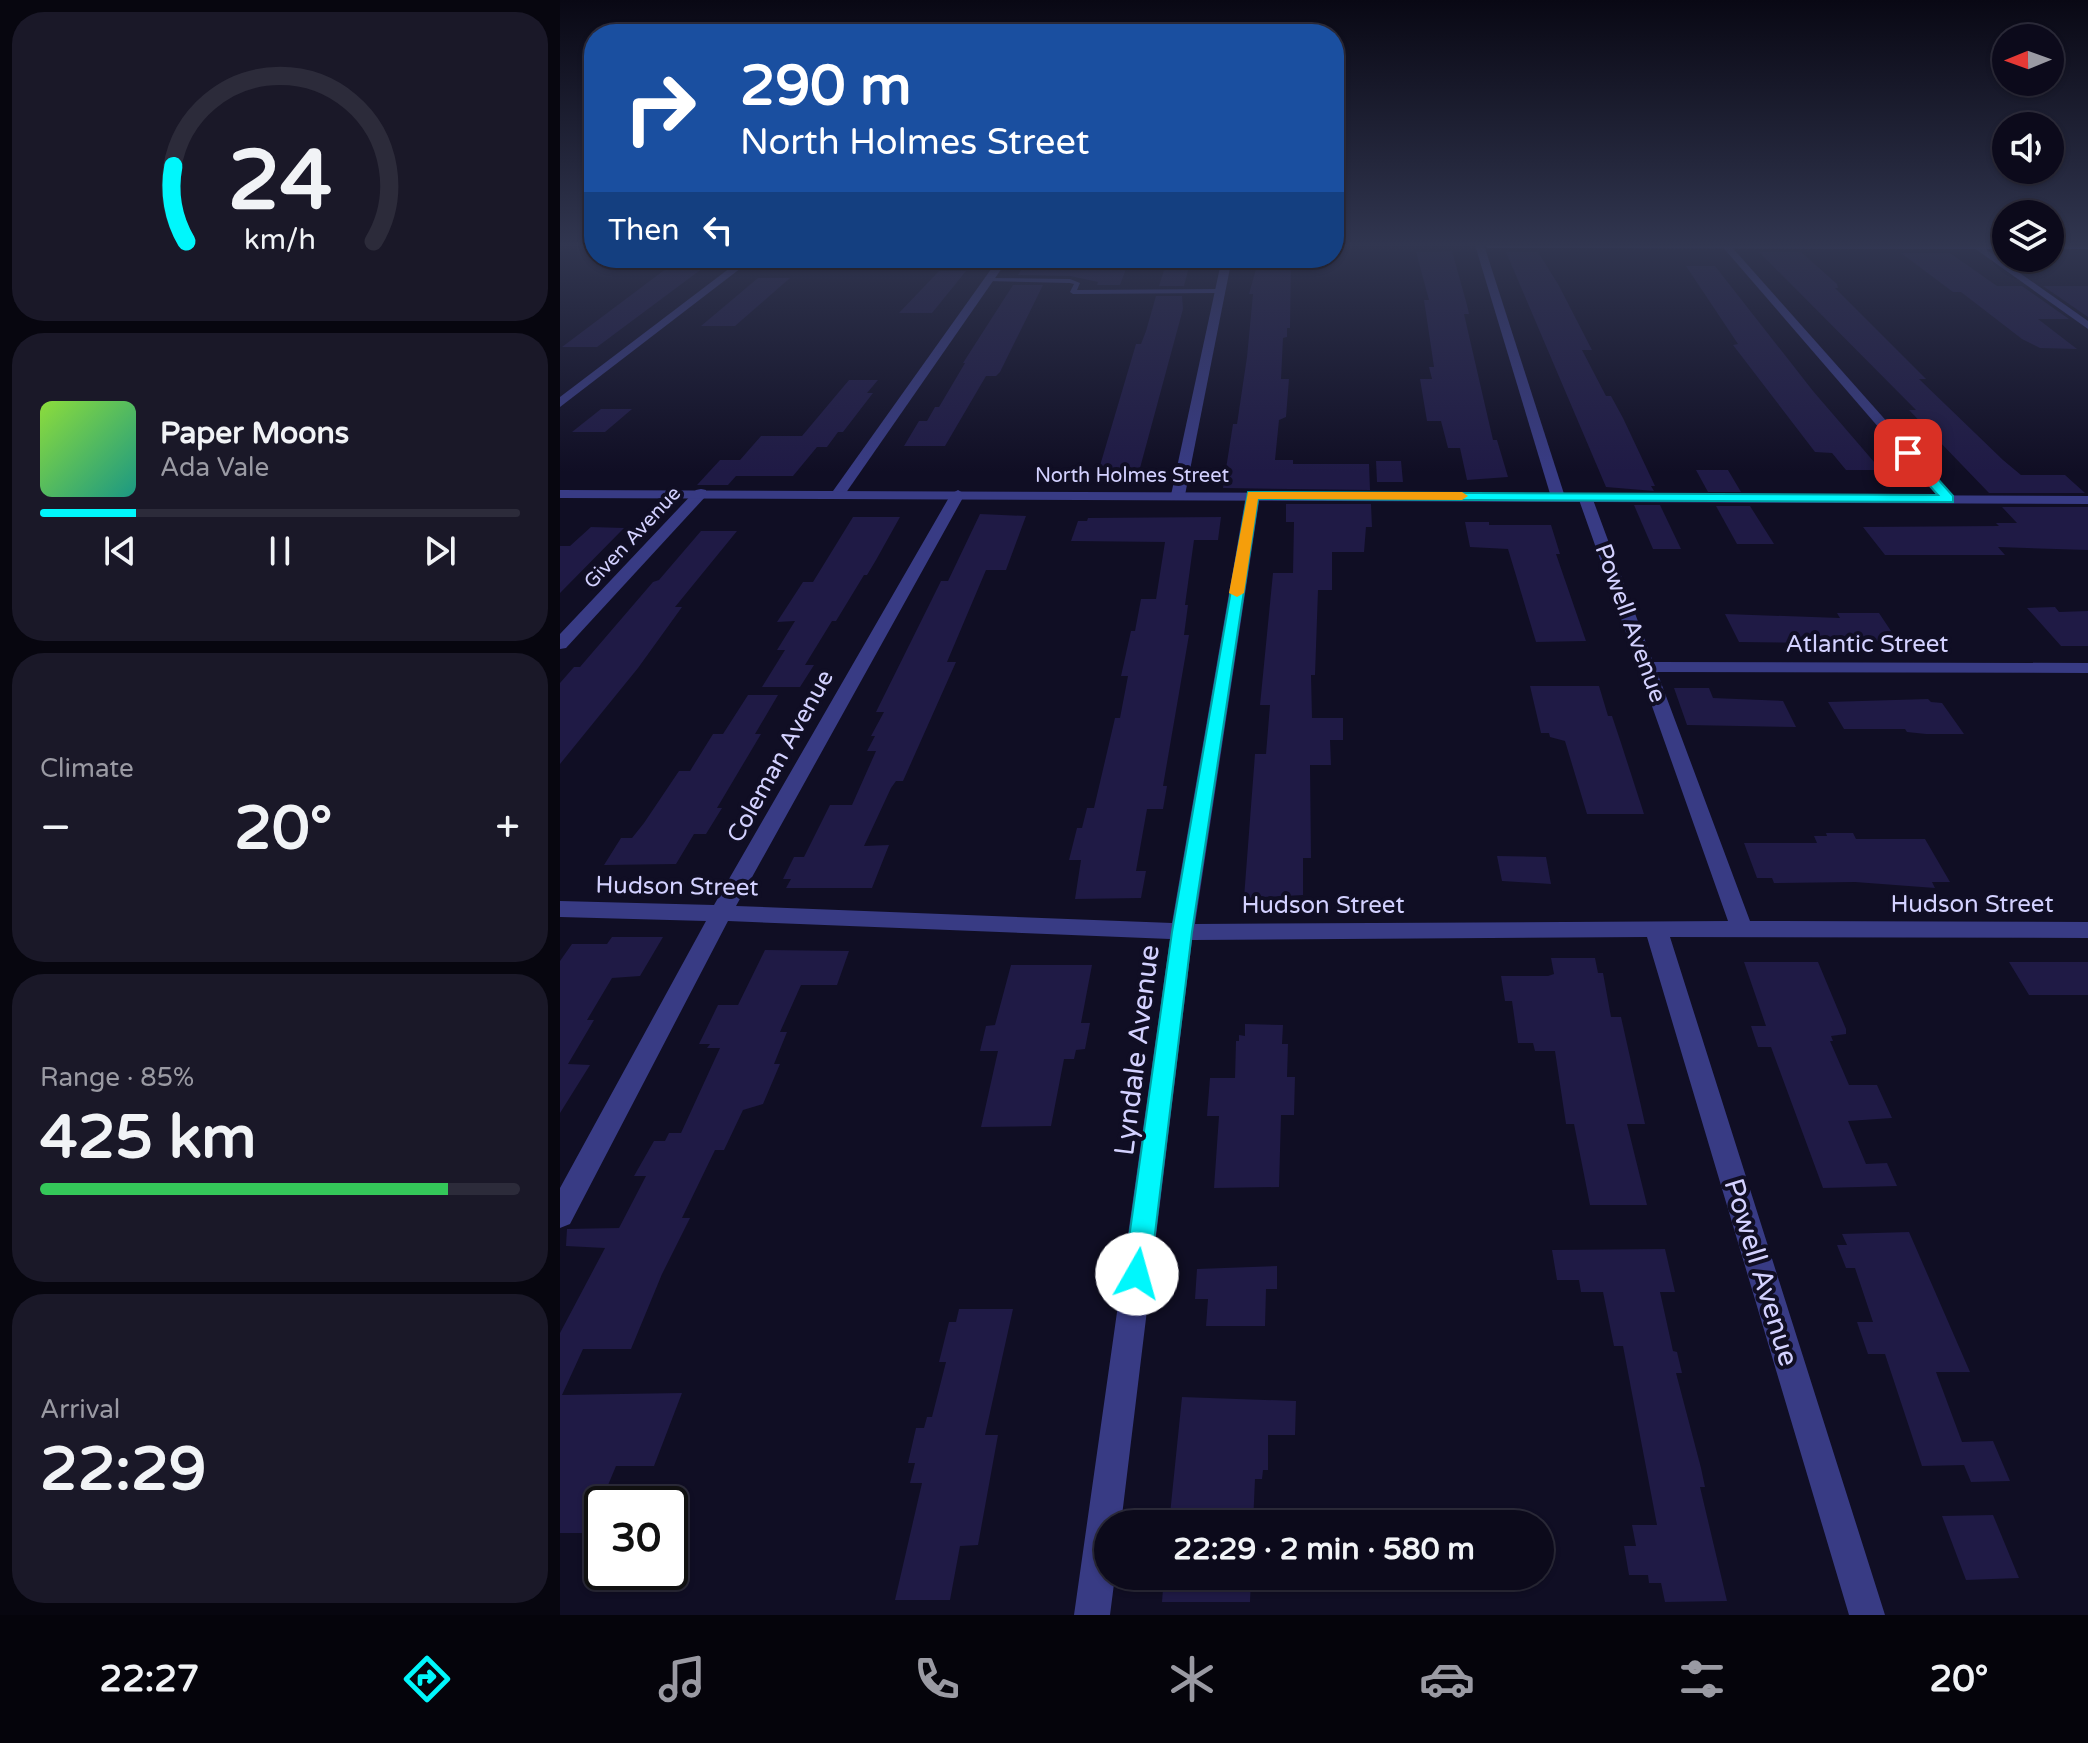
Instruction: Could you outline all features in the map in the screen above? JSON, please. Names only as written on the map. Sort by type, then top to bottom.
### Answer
[{"type":"street","points":[[560,403],[668,320]]},
{"type":"street","points":[[838,494],[961,320]]},
{"type":"street","points":[[1178,495],[1214,320]]},
{"type":"street","points":[[1503,320],[1558,497]]},
{"type":"street","points":[[1791,320],[1948,499]]},
{"type":"street","name":"Given Avenue","points":[[560,644],[701,493]]},
{"type":"street","name":"North Holmes Street","points":[[560,494],[2088,500]]},
{"type":"street","name":"Coleman Avenue","points":[[560,1215],[722,911],[958,494]]},
{"type":"street","name":"Lyndale Avenue","points":[[1092,1615],[1182,932],[1253,495]]},
{"type":"street","name":"Powell Avenue","points":[[1585,497],[1742,929]]},
{"type":"street","name":"Atlantic Street","points":[[1647,667],[2088,668]]},
{"type":"street","name":"Hudson Street","points":[[560,909],[722,911],[985,926],[1139,928],[1182,932],[2088,930]]},
{"type":"street","name":"Powell Avenue","points":[[1656,929],[1867,1615]]},
{"type":"building","points":[[597,320],[633,320],[597,347],[562,347]]},
{"type":"building","points":[[708,320],[741,320],[735,326],[701,326]]},
{"type":"building","points":[[990,320],[1026,320],[1000,372],[996,376],[986,376],[945,446],[904,446],[919,421],[927,421],[935,407],[939,407]]},
{"type":"building","points":[[1149,320],[1180,320],[1140,468],[1099,469],[1136,344],[1141,344]]},
{"type":"building","points":[[1250,320],[1290,320],[1287,337],[1283,338],[1281,379],[1289,379],[1286,417],[1279,420],[1275,460],[1293,460],[1293,464],[1369,464],[1370,490],[1223,488],[1247,357]]},
{"type":"building","points":[[1427,320],[1465,320],[1493,440],[1497,440],[1508,477],[1467,480],[1460,448],[1448,448],[1441,421],[1427,421],[1420,379],[1432,379],[1429,367],[1434,367]]},
{"type":"building","points":[[1535,320],[1577,320],[1592,350],[1582,350],[1606,396],[1611,396],[1623,418],[1655,486],[1651,486],[1654,491],[1606,487]]},
{"type":"building","points":[[1722,320],[1758,320],[1881,470],[1846,470],[1832,453],[1815,452],[1733,345],[1738,344]]},
{"type":"building","points":[[1827,320],[1867,320],[1926,379],[1919,379],[2021,475],[2065,475],[2085,493],[1989,493],[1909,410],[1916,410]]},
{"type":"building","points":[[1998,320],[2040,320],[2077,349],[2040,348]]},
{"type":"building","points":[[849,380],[878,380],[867,393],[873,393],[843,432],[838,432],[827,447],[817,447],[793,476],[736,476],[728,485],[697,485],[720,460],[740,460],[761,436],[802,436]]},
{"type":"building","points":[[601,409],[632,409],[605,432],[572,432]]},
{"type":"building","points":[[1376,461],[1401,461],[1403,482],[1377,482]]},
{"type":"building","points":[[1696,470],[1728,470],[1741,492],[1708,492]]},
{"type":"building","points":[[1286,504],[1371,504],[1372,527],[1366,527],[1364,552],[1332,552],[1332,590],[1318,590],[1315,675],[1311,675],[1312,718],[1343,718],[1343,740],[1330,740],[1331,765],[1310,765],[1311,858],[1303,858],[1303,895],[1244,898],[1255,754],[1266,754],[1270,705],[1260,705],[1273,573],[1293,573],[1294,522],[1286,522]]},
{"type":"building","points":[[1634,505],[1660,505],[1681,549],[1653,549]]},
{"type":"building","points":[[1716,506],[1750,506],[1774,544],[1737,544]]},
{"type":"building","points":[[2002,507],[2088,507],[2088,550],[1998,547],[2005,555],[1885,555],[1863,527],[1999,526],[1996,523],[2017,523]]},
{"type":"building","points":[[980,514],[1026,516],[1006,570],[986,570],[947,662],[956,662],[903,781],[896,781],[891,788],[864,846],[889,845],[872,888],[786,888],[791,879],[783,879],[794,857],[804,857],[830,805],[852,805],[876,751],[867,751],[884,712],[876,712],[941,581],[948,581]]},
{"type":"building","points":[[853,517],[900,517],[867,575],[864,575],[836,621],[832,621],[805,665],[814,665],[800,687],[762,687],[785,650],[777,650],[795,621],[777,622],[803,582],[813,582]]},
{"type":"building","points":[[1221,517],[1218,540],[1194,540],[1185,605],[1188,605],[1184,635],[1189,635],[1163,786],[1167,786],[1163,809],[1147,809],[1136,871],[1146,871],[1141,898],[1075,899],[1081,860],[1069,860],[1077,828],[1082,828],[1087,808],[1094,808],[1115,718],[1120,718],[1128,676],[1121,676],[1131,631],[1135,631],[1141,599],[1156,599],[1165,542],[1071,541],[1078,521],[1087,521],[1088,518]]},
{"type":"building","points":[[1465,522],[1551,525],[1560,554],[1556,554],[1586,641],[1536,642],[1508,549],[1470,547]]},
{"type":"building","points":[[591,527],[624,528],[560,593],[560,546],[570,546]]},
{"type":"building","points":[[701,531],[737,531],[675,607],[682,607],[638,668],[560,764],[560,683],[574,667],[580,667]]},
{"type":"building","points":[[2055,607],[2059,612],[2088,611],[2088,646],[2061,646],[2027,608]]},
{"type":"building","points":[[1837,613],[1879,613],[1895,637],[1884,637],[1886,641],[1831,640],[1832,643],[1739,642],[1725,614],[1840,618]]},
{"type":"building","points":[[1530,686],[1599,686],[1644,814],[1587,814],[1565,741],[1550,737],[1549,733],[1541,733]]},
{"type":"building","points":[[1674,688],[1709,688],[1713,698],[1783,701],[1796,727],[1687,725]]},
{"type":"building","points":[[748,695],[778,695],[755,734],[761,734],[717,808],[722,808],[706,834],[694,834],[676,864],[604,865],[621,838],[632,838],[644,823],[679,771],[690,771],[713,734],[723,734]]},
{"type":"building","points":[[1928,699],[1942,703],[1964,734],[1926,734],[1907,732],[1905,729],[1844,729],[1828,702]]},
{"type":"building","points":[[1826,833],[1853,833],[1856,839],[1925,839],[1950,882],[1932,882],[1935,888],[1855,882],[1774,883],[1772,878],[1757,878],[1744,843],[1817,843],[1814,836],[1827,836]]},
{"type":"building","points":[[1497,856],[1546,857],[1551,884],[1502,881]]},
{"type":"building","points":[[612,937],[663,937],[640,976],[612,978],[587,1020],[594,1020],[568,1064],[590,1065],[560,1113],[560,961],[572,944],[607,944]]},
{"type":"building","points":[[765,950],[849,951],[837,985],[801,985],[780,1032],[787,1032],[774,1064],[780,1064],[763,1104],[743,1110],[724,1150],[715,1150],[682,1218],[690,1218],[662,1274],[631,1349],[583,1349],[562,1395],[682,1393],[654,1466],[616,1466],[608,1486],[584,1486],[584,1533],[560,1533],[560,1333],[605,1248],[566,1246],[567,1229],[619,1228],[646,1176],[634,1176],[654,1141],[665,1141],[669,1133],[681,1133],[720,1048],[707,1048],[710,1044],[699,1044],[718,1005],[738,1005]]},
{"type":"building","points":[[1551,958],[1595,958],[1598,973],[1603,973],[1611,1017],[1621,1017],[1645,1124],[1627,1124],[1647,1205],[1590,1205],[1574,1124],[1566,1124],[1555,1051],[1535,1051],[1533,1043],[1518,1043],[1512,1001],[1505,1001],[1501,976],[1554,974]]},
{"type":"building","points":[[1744,962],[1818,962],[1846,1029],[1846,1034],[1831,1036],[1833,1041],[1830,1041],[1849,1085],[1877,1085],[1892,1118],[1848,1121],[1866,1164],[1887,1163],[1897,1186],[1823,1188],[1771,1047],[1758,1047],[1751,1026],[1766,1026]]},
{"type":"building","points":[[2009,962],[2088,962],[2088,995],[2029,995]]},
{"type":"building","points":[[1011,965],[1092,965],[1081,1023],[1090,1023],[1085,1049],[1076,1050],[1074,1059],[1064,1059],[1051,1126],[981,1127],[998,1051],[980,1051],[986,1026],[995,1025]]},
{"type":"building","points":[[1245,1024],[1283,1025],[1282,1044],[1288,1044],[1287,1077],[1295,1077],[1294,1115],[1281,1115],[1279,1187],[1214,1188],[1219,1116],[1207,1116],[1210,1078],[1235,1078],[1236,1041],[1239,1041],[1239,1035],[1245,1036]]},
{"type":"building","points":[[1909,1232],[1970,1372],[1936,1372],[1962,1442],[1993,1441],[2010,1481],[1971,1482],[1964,1465],[1922,1466],[1885,1354],[1868,1354],[1857,1322],[1873,1322],[1855,1268],[1846,1268],[1837,1245],[1847,1245],[1842,1234]]},
{"type":"building","points":[[1665,1249],[1675,1292],[1660,1292],[1673,1351],[1677,1352],[1682,1373],[1676,1373],[1701,1468],[1705,1487],[1700,1487],[1727,1601],[1665,1602],[1661,1583],[1649,1583],[1648,1575],[1629,1575],[1624,1546],[1636,1546],[1632,1525],[1657,1525],[1623,1346],[1614,1346],[1603,1292],[1581,1292],[1579,1280],[1557,1280],[1552,1250]]},
{"type":"building","points":[[1277,1266],[1277,1289],[1266,1289],[1265,1326],[1206,1326],[1208,1299],[1195,1299],[1197,1269]]},
{"type":"building","points":[[959,1309],[1013,1309],[985,1435],[998,1435],[978,1545],[960,1546],[950,1600],[895,1600],[922,1483],[910,1483],[915,1463],[908,1463],[916,1428],[924,1428],[927,1417],[932,1417],[946,1362],[939,1362],[949,1322],[956,1322]]},
{"type":"building","points":[[1182,1397],[1296,1401],[1295,1435],[1268,1435],[1268,1470],[1263,1470],[1262,1479],[1255,1479],[1254,1510],[1170,1510]]},
{"type":"building","points":[[1993,1515],[2019,1578],[1966,1580],[1942,1516]]},
{"type":"building","points":[[1163,1590],[1250,1590],[1250,1602],[1162,1602]]},
{"type":"slow traffic","points":[[1237,593],[1253,495],[1462,496]]},
{"type":"route","points":[[1137,1274],[1182,932],[1253,495],[1948,499],[1908,453]]}]
